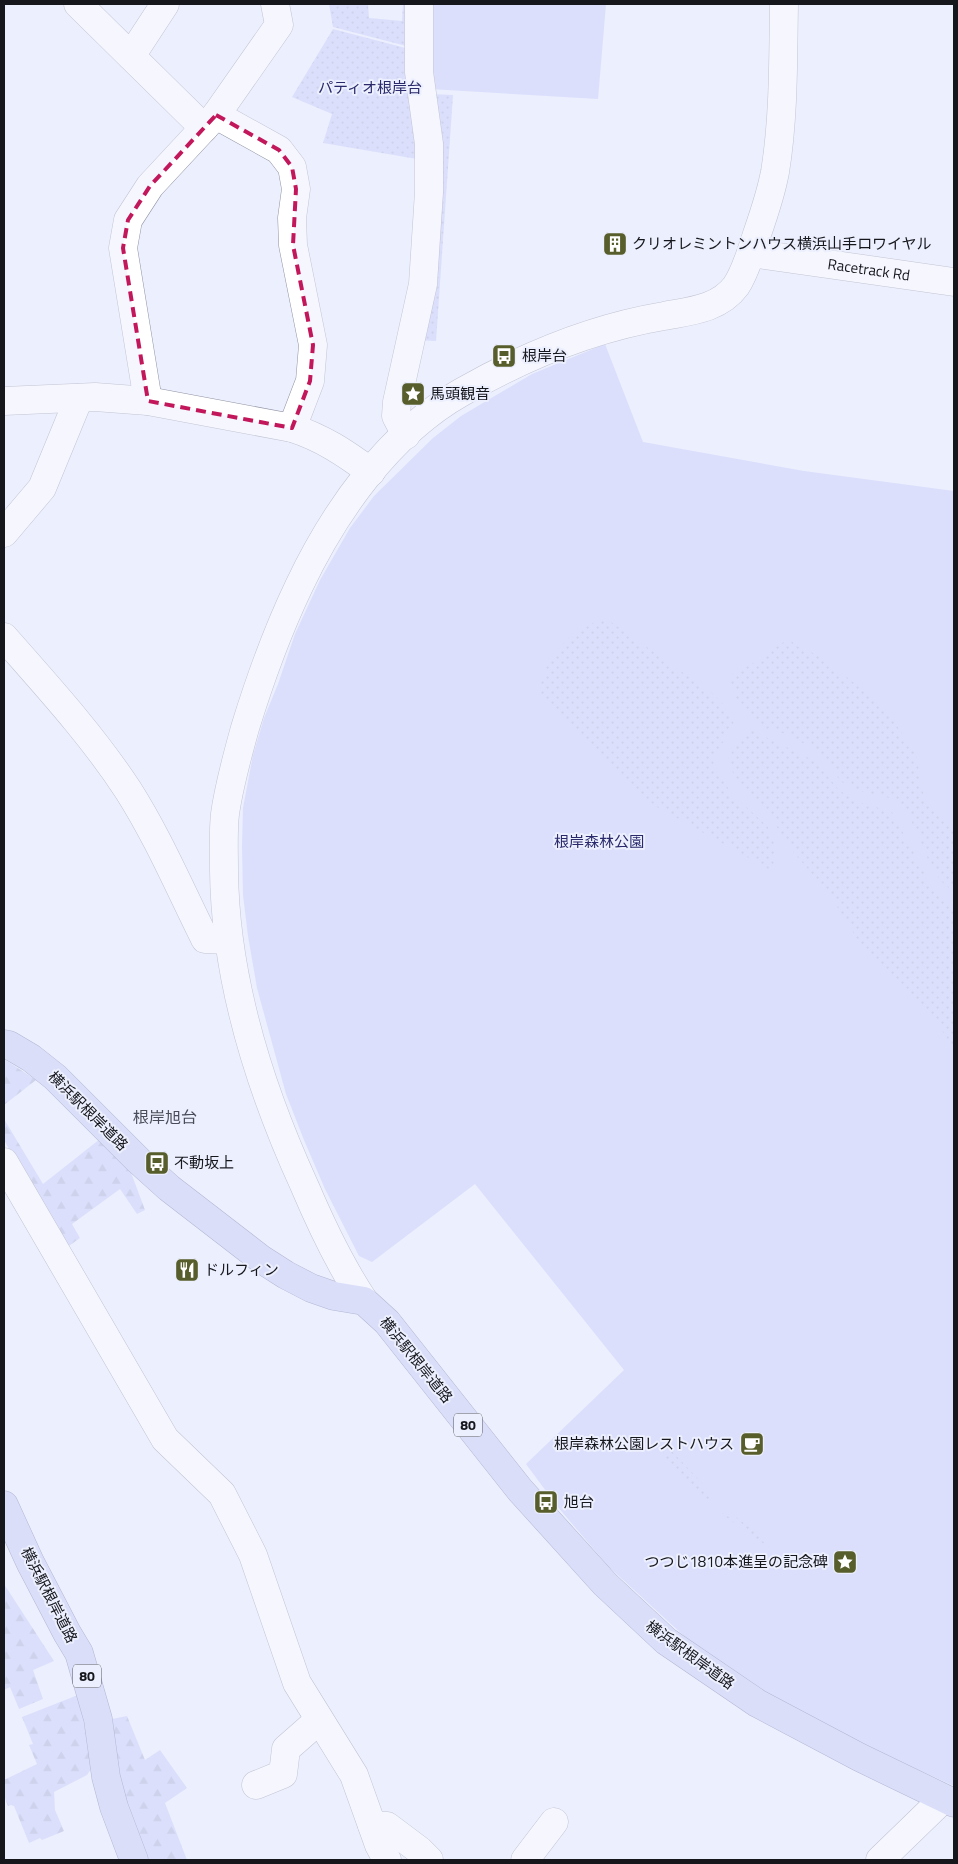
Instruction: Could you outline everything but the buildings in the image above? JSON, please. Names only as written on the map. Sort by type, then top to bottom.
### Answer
[{"type":"main road","name":"横浜駅根岸道路","points":[[4,1044],[31,1058],[56,1077],[138,1160],[169,1188],[261,1258],[286,1275],[311,1288],[334,1296],[364,1301],[387,1322],[520,1490],[605,1584],[646,1624],[684,1654],[757,1703],[948,1801]]},
{"type":"main road","name":"横浜駅根岸道路","points":[[4,1505],[38,1576],[79,1653],[98,1719],[108,1784],[114,1808],[134,1860]]},
{"type":"street","points":[[78,4],[131,56],[210,121],[279,150],[292,167],[296,189],[292,218],[293,245],[313,345],[310,381],[292,428]]},
{"type":"street","points":[[131,56],[165,4]]},
{"type":"street","points":[[406,434],[396,416],[397,402],[423,284],[429,192],[429,144],[418,72],[419,4]]},
{"type":"street","points":[[364,1301],[346,1274],[327,1237],[281,1135],[243,1008],[228,940],[224,907],[224,818],[232,773],[257,688],[282,622],[314,554],[347,501],[370,472],[420,422],[458,394],[562,343],[608,327],[714,305],[736,286],[751,253],[774,175],[779,138],[784,4]]},
{"type":"street","points":[[148,401],[123,248],[128,220],[150,186],[210,121],[279,25],[274,5]]},
{"type":"street","name":"Racetrack Rd","points":[[751,253],[954,282]]},
{"type":"street","points":[[4,401],[79,398],[148,401],[292,428],[314,436],[342,451],[370,472]]},
{"type":"street","points":[[4,533],[42,488],[79,398]]},
{"type":"street","points":[[4,637],[99,750],[128,790],[205,938],[228,940]]},
{"type":"street","points":[[4,1162],[165,1440],[222,1494],[253,1555],[297,1683],[354,1775],[387,1860]]},
{"type":"street","points":[[256,1785],[283,1774],[286,1749],[320,1720]]},
{"type":"street","points":[[880,1860],[948,1801]]},
{"type":"street","points":[[525,1860],[554,1822]]},
{"type":"street","points":[[372,1825],[387,1826],[429,1860]]},
{"type":"highlighted area","points":[[216,115],[279,150],[292,167],[296,189],[293,245],[313,345],[310,381],[292,428],[148,401],[123,248],[128,220],[150,186]]},
{"type":"green space","points":[[329,4],[368,4],[369,18],[402,21],[403,4],[415,4],[414,48],[333,27]]},
{"type":"green space","points":[[426,4],[606,4],[598,99],[430,89]]},
{"type":"green space","name":"パティオ根岸台","points":[[333,29],[413,50],[423,160],[323,143],[332,114],[292,97]]},
{"type":"green space","points":[[431,94],[453,95],[436,341],[415,340]]},
{"type":"green space","name":"根岸森林公園","points":[[605,344],[643,442],[804,471],[954,491],[954,1786],[868,1747],[761,1691],[684,1636],[608,1566],[557,1506],[526,1464],[624,1370],[475,1184],[372,1262],[359,1256],[325,1189],[286,1094],[257,988],[243,895],[243,808],[253,755],[264,718],[295,634],[320,580],[350,528],[374,496],[433,438],[461,416],[532,374]]},
{"type":"green space","points":[[604,617],[712,693],[726,707],[734,724],[712,760],[731,793],[768,827],[776,849],[772,871],[655,806],[537,695],[548,659],[572,634]]},
{"type":"green space","points":[[788,639],[801,648],[818,655],[883,705],[916,754],[924,798],[954,831],[954,892],[945,885],[933,869],[902,806],[896,801],[854,790],[844,784],[818,753],[789,736],[756,723],[740,705],[733,691],[730,675],[753,663]]},
{"type":"green space","points":[[751,730],[815,761],[839,790],[856,801],[892,812],[929,884],[954,908],[954,1048],[931,1015],[862,947],[838,908],[794,853],[767,812],[744,789],[726,762],[741,736]]},
{"type":"green space","points":[[4,1059],[36,1080],[4,1105]]},
{"type":"green space","points":[[4,1119],[43,1184],[100,1139],[130,1170],[145,1210],[137,1214],[120,1189],[72,1224],[80,1238],[66,1248],[4,1140]]},
{"type":"green space","points":[[666,1445],[716,1498],[709,1503],[662,1457]]},
{"type":"green space","points":[[727,1510],[776,1548],[771,1549],[722,1514]]},
{"type":"green space","points":[[4,1584],[54,1661],[33,1670],[43,1699],[19,1709],[10,1687],[4,1690]]},
{"type":"green space","points":[[78,1695],[93,1766],[87,1775],[54,1792],[55,1810],[64,1831],[29,1843],[14,1806],[8,1806],[4,1796],[4,1780],[37,1764],[29,1745],[33,1744],[22,1717]]},
{"type":"green space","points":[[127,1716],[145,1760],[160,1750],[187,1788],[165,1803],[187,1860],[149,1860],[120,1783],[112,1719]]},
{"type":"place","name":"クリオレミントンハウス横浜山手ロワイヤル","points":[[615,244]]},
{"type":"place","name":"根岸台","points":[[504,356]]},
{"type":"place","name":"馬頭観音","points":[[413,394]]},
{"type":"place","name":"不動坂上","points":[[157,1163]]},
{"type":"place","name":"ドルフィン","points":[[187,1270]]},
{"type":"place","name":"根岸森林公園レストハウス","points":[[752,1444]]},
{"type":"place","name":"旭台","points":[[546,1502]]},
{"type":"place","name":"つつじ1810本進呈の記念碑","points":[[845,1562]]},
{"type":"district","name":"根岸旭台","points":[[165,1117]]}]
